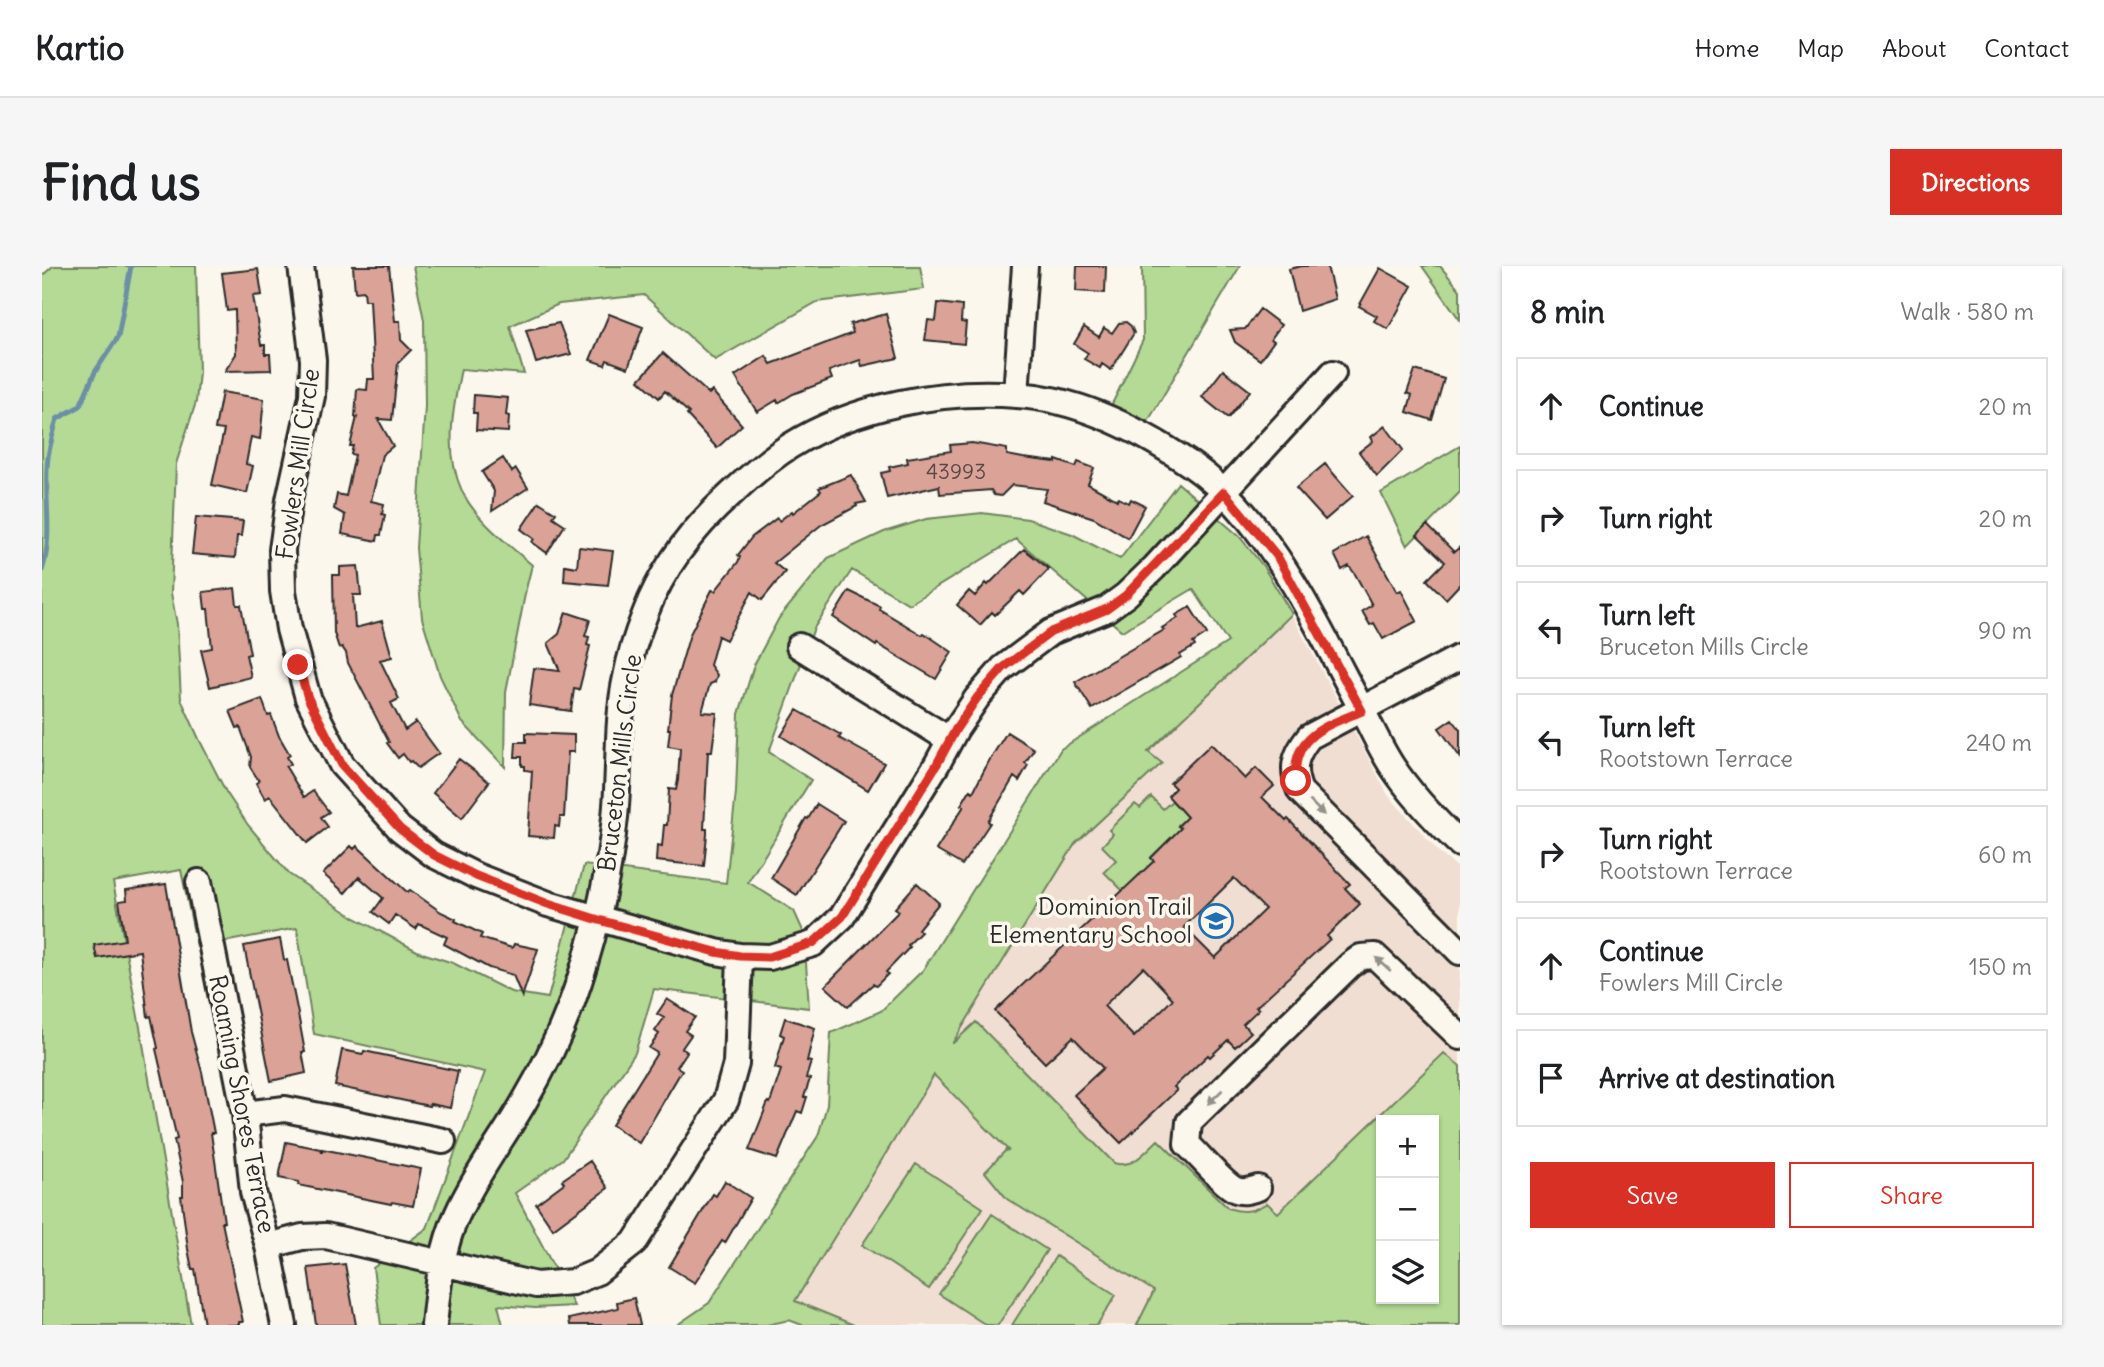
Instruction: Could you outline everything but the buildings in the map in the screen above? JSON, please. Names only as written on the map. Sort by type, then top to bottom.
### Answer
[{"type":"street","name":"Fowlers Mill Circle","points":[[301,266],[313,360],[312,397],[289,500],[282,550],[284,591],[289,629],[308,698],[342,765],[400,829],[434,855],[476,876],[548,904],[599,920],[740,956],[769,957],[813,943],[842,917],[977,698],[1003,668],[1051,632],[1107,609],[1126,595],[1333,373]]},
{"type":"street","points":[[1016,394],[1025,266]]},
{"type":"street","name":"Bruceton Mills Circle","points":[[434,1325],[442,1264],[455,1218],[556,1044],[599,920],[615,820],[620,720],[626,677],[645,612],[682,545],[698,525],[755,471],[790,446],[832,424],[895,404],[939,397],[1016,394],[1068,405],[1113,421],[1195,467],[1224,492],[1277,556],[1392,766],[1417,800],[1460,844]]},
{"type":"street","points":[[799,646],[950,740]]},
{"type":"street","points":[[1460,657],[1309,737],[1298,751],[1294,766],[1300,791],[1460,952]]},
{"type":"street","name":"Roaming Shores Terrace","points":[[199,883],[245,1114],[253,1192],[268,1246],[284,1325]]},
{"type":"street","points":[[268,1246],[302,1237],[326,1236],[536,1285],[573,1282],[597,1272],[634,1243],[726,1100],[736,1064],[740,956]]},
{"type":"street","points":[[1258,1188],[1244,1192],[1234,1189],[1209,1166],[1187,1144],[1189,1122],[1350,965],[1361,957],[1375,956],[1460,1037]]},
{"type":"street","points":[[245,1114],[285,1109],[443,1141]]},
{"type":"shaded area","name":"Dominion Trail Elementary School","points":[[1293,617],[1388,795],[1442,855],[1460,869],[1460,1325],[854,1325],[751,1285],[1053,782]]},
{"type":"green space","points":[[53,266],[196,266],[199,372],[196,402],[176,464],[171,593],[177,624],[181,699],[226,792],[248,825],[289,874],[355,918],[419,952],[453,963],[511,992],[548,998],[584,865],[726,883],[736,792],[739,714],[754,665],[779,618],[828,558],[884,532],[926,519],[982,513],[1028,519],[1072,534],[1120,559],[1178,483],[1239,536],[1263,566],[1292,614],[1148,752],[1162,763],[1075,844],[952,1044],[976,1022],[1114,1163],[1133,1162],[1158,1140],[1228,1208],[1238,1211],[1248,1211],[1267,1203],[1278,1213],[1376,1119],[1376,1304],[1439,1304],[1439,1115],[1380,1115],[1444,1053],[1460,1066],[1460,1325],[1137,1325],[1154,1291],[1007,1199],[985,1172],[1006,1150],[1009,1151],[934,1075],[795,1301],[854,1325],[802,1325],[789,1320],[767,1325],[677,1325],[709,1303],[818,1136],[827,1105],[831,1033],[881,1011],[923,970],[1061,749],[1228,642],[1193,589],[1122,631],[1016,539],[909,604],[852,570],[814,628],[769,752],[811,780],[748,882],[794,911],[804,933],[809,1008],[654,989],[635,1053],[563,1159],[515,1193],[574,1306],[535,1308],[498,1305],[503,1325],[381,1325],[373,1268],[427,1228],[485,1072],[314,1034],[297,928],[197,947],[181,870],[113,882],[191,1325],[42,1325],[42,276]]},
{"type":"green space","points":[[413,266],[920,266],[924,289],[817,302],[715,360],[644,295],[559,304],[510,326],[524,374],[461,369],[452,430],[456,476],[475,512],[532,565],[506,692],[505,767],[462,722],[440,676],[422,618],[416,548],[425,406],[424,320]]},
{"type":"green space","points":[[1142,266],[1240,266],[1147,423],[1111,406],[1143,340]]},
{"type":"green space","points":[[1422,266],[1440,266],[1460,290],[1460,320]]},
{"type":"green space","points":[[1460,446],[1460,492],[1407,546],[1381,493]]},
{"type":"green space","points":[[1151,797],[1163,809],[1172,801],[1187,817],[1178,825],[1181,828],[1151,857],[1154,861],[1123,891],[1104,872],[1116,860],[1102,846],[1113,834],[1109,830],[1135,804],[1140,808]]},
{"type":"green space","points":[[916,1164],[983,1208],[929,1289],[862,1245]]},
{"type":"green space","points":[[992,1214],[1047,1250],[998,1325],[986,1325],[939,1294]]},
{"type":"green space","points":[[1056,1256],[1116,1295],[1097,1325],[1012,1325]]},
{"type":"waterway","points":[[42,571],[48,528],[48,457],[57,419],[80,406],[95,372],[118,337],[131,266]]},
{"type":"place","name":"Dominion Trail Elementary School","points":[[1216,921]]},
{"type":"route","points":[[298,665],[308,698],[342,765],[400,829],[434,855],[476,876],[548,904],[599,920],[716,952],[769,957],[813,943],[842,917],[956,729],[977,698],[1003,668],[1051,632],[1107,609],[1126,595],[1224,492],[1277,556],[1362,711],[1309,737],[1298,751],[1294,766],[1296,781]]}]
